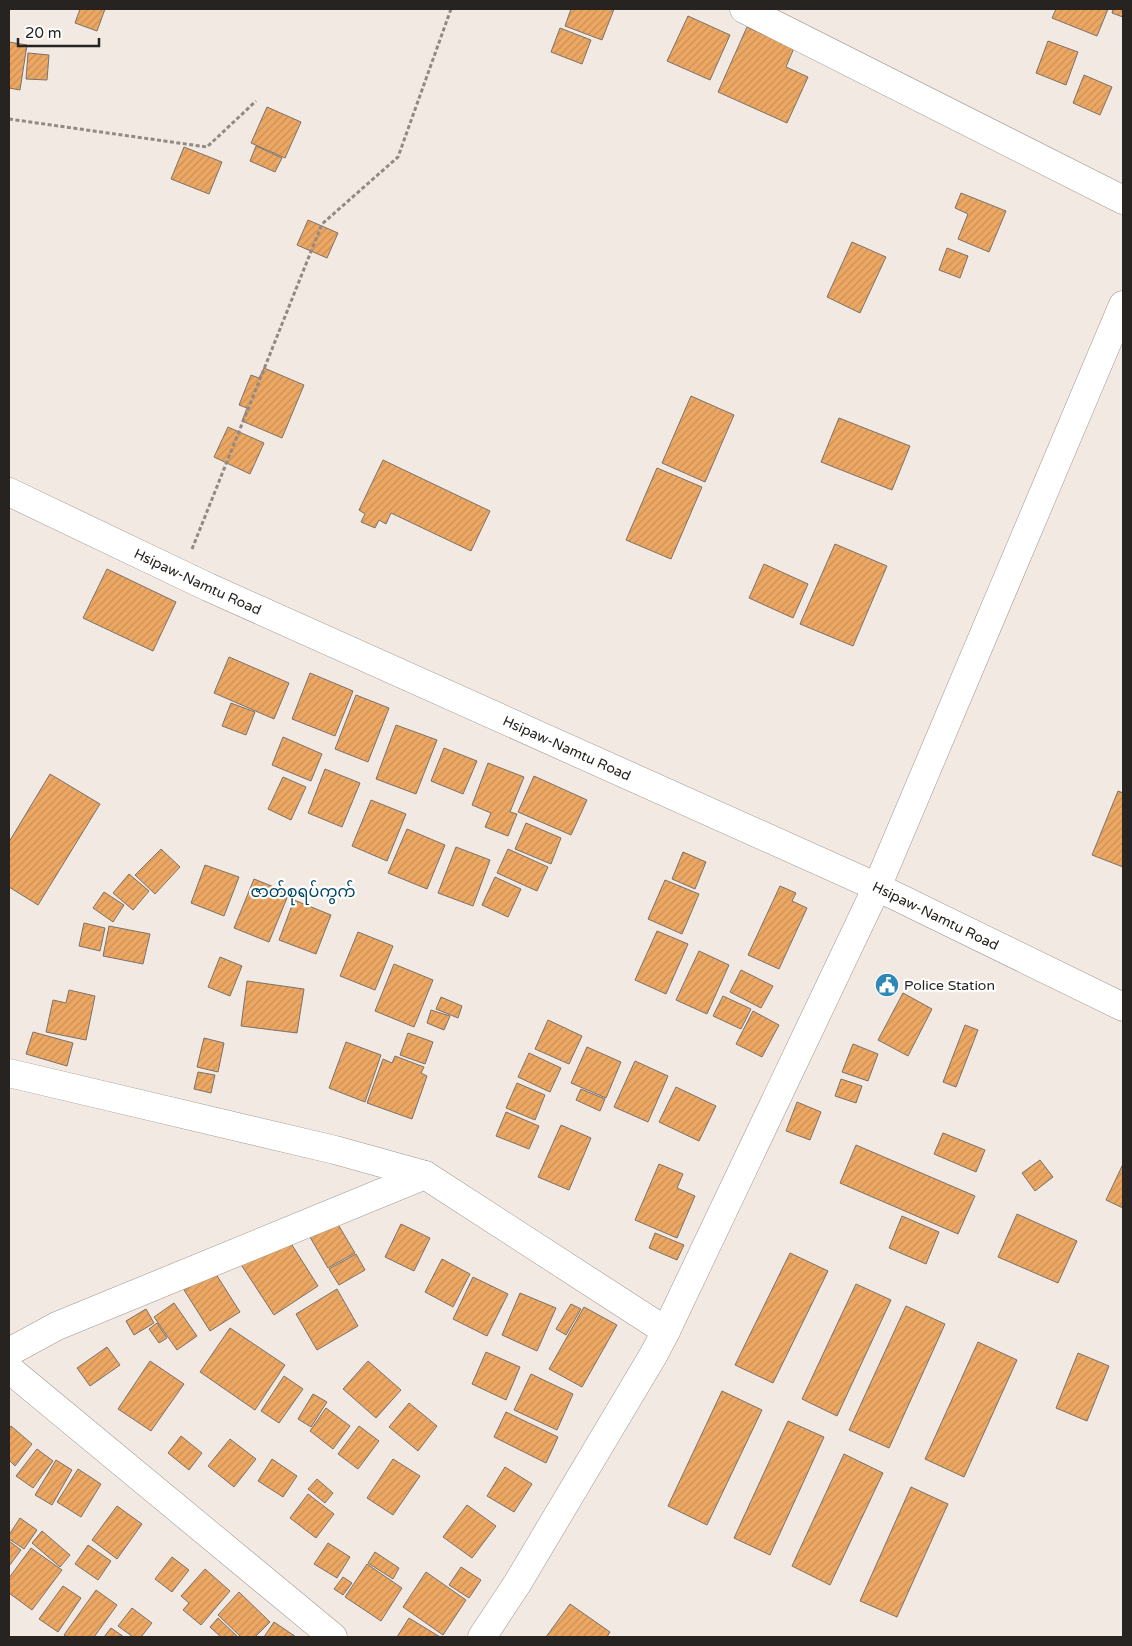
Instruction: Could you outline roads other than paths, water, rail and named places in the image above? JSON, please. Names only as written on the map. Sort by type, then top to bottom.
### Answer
[{"type":"street","points":[[744,9],[1123,200]]},
{"type":"street","points":[[482,1637],[527,1567],[666,1331],[877,887],[1123,305]]},
{"type":"street","name":"Hsipaw-Namtu Road","points":[[9,492],[182,575],[877,887],[1123,1008]]},
{"type":"street","points":[[9,1074],[335,1150],[425,1175],[666,1331]]},
{"type":"street","points":[[9,1352],[57,1326],[425,1175]]},
{"type":"street","points":[[9,1370],[333,1637]]},
{"type":"place","name":"Police Station","points":[[887,985]]},
{"type":"district","name":"ဇာတ်စုရပ်ကွက်","points":[[303,891]]}]
